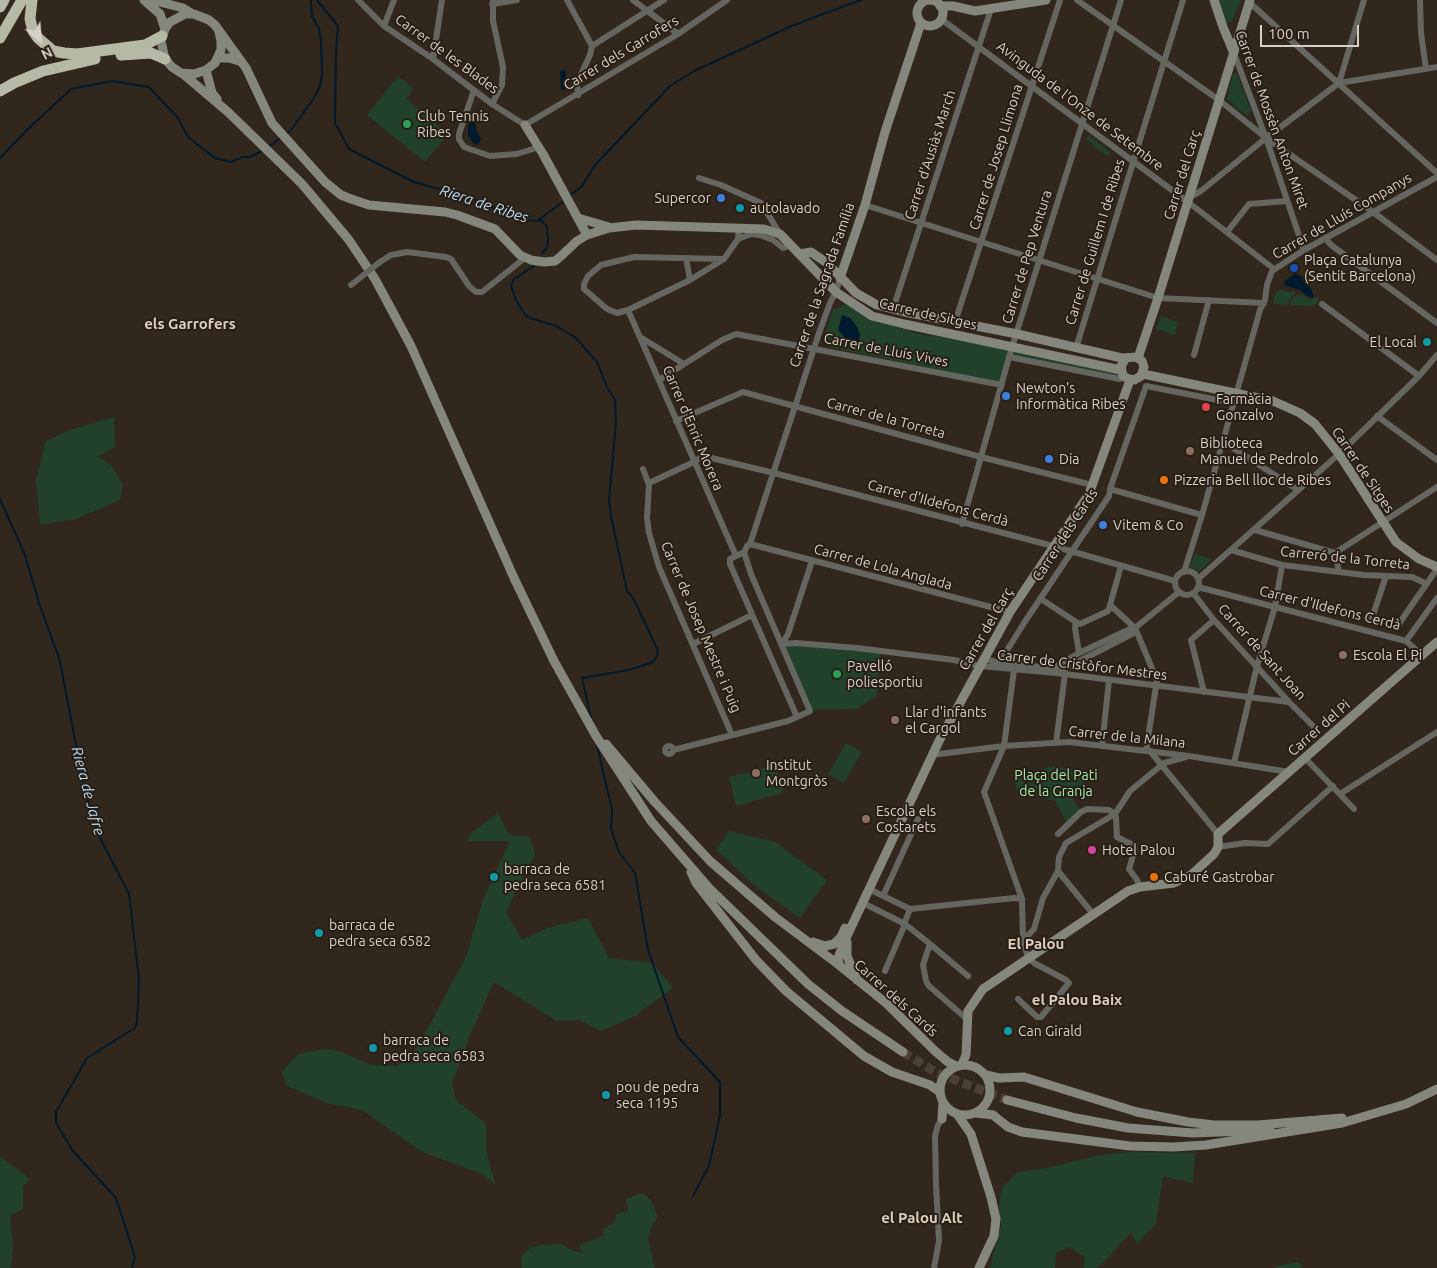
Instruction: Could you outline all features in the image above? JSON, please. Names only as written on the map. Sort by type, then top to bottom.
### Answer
[{"type":"highway","points":[[0,7],[4,0]]},
{"type":"highway","points":[[0,38],[22,0]]},
{"type":"highway","points":[[32,0],[30,19],[33,31],[38,38],[54,51],[64,54],[145,45],[164,32]]},
{"type":"highway","points":[[0,91],[32,76],[81,61],[145,53],[151,53],[165,59]]},
{"type":"street","points":[[144,0],[160,14],[164,32],[161,48],[165,59],[172,67],[228,112],[314,197],[349,240],[375,279],[411,346],[522,595],[554,661],[596,736],[646,813],[690,867],[808,984],[842,1011],[903,1052]]},
{"type":"street","points":[[152,0],[183,8],[209,20],[251,77],[266,114],[292,146],[324,182],[341,194],[370,205],[445,212],[458,216],[495,229],[515,250],[537,262],[560,258],[572,245],[587,235],[610,228],[636,225],[740,227],[764,229],[780,234]]},
{"type":"street","name":"Carrer de les Blades","points":[[358,0],[384,26],[433,59],[492,104],[526,125]]},
{"type":"street","points":[[384,26],[394,0]]},
{"type":"street","points":[[433,59],[442,0]]},
{"type":"street","points":[[492,104],[502,85],[503,67],[493,21],[492,2],[517,0]]},
{"type":"street","points":[[567,0],[592,46],[577,84],[578,95]]},
{"type":"street","points":[[633,0],[678,34]]},
{"type":"street","points":[[592,46],[664,0]]},
{"type":"street","name":"Carrer dels Garrofers","points":[[526,125],[538,116],[578,95],[678,34],[727,0]]},
{"type":"street","points":[[940,6],[942,12],[941,19],[930,26],[921,23],[917,16],[917,10],[927,1],[932,1],[940,6],[953,6],[975,11],[1046,0]]},
{"type":"street","name":"Carrer de Josep Llimona","points":[[955,322],[1060,0]]},
{"type":"street","points":[[1077,0],[1219,100],[1266,138],[1373,212],[1437,260]]},
{"type":"street","name":"Carrer de Pep Ventura","points":[[962,524],[1012,347],[1121,0]]},
{"type":"street","name":"Carrer de Guillem I de Ribes","points":[[1076,348],[1183,0]]},
{"type":"street","name":"Carrer de Mossèn Anton Miret","points":[[1214,0],[1266,138],[1304,250]]},
{"type":"street","points":[[1339,83],[1364,0]]},
{"type":"street","points":[[1420,0],[1421,33],[1426,69]]},
{"type":"street","points":[[1249,1],[1437,173]]},
{"type":"street","name":"Carrer del Carç","points":[[1138,358],[1249,1]]},
{"type":"street","name":"Carrer d'Ausiàs March","points":[[894,309],[991,9]]},
{"type":"street","points":[[164,32],[177,17],[194,14]]},
{"type":"street","name":"Avinguda de l'Onze de Setembre","points":[[941,19],[1133,162],[1189,199],[1274,269]]},
{"type":"street","name":"Carrer de la Sagrada Família","points":[[744,553],[750,544],[814,349],[830,303],[836,292],[921,23]]},
{"type":"street","points":[[181,73],[194,74],[206,70],[218,58],[221,50],[219,32]]},
{"type":"street","points":[[218,58],[229,58],[239,61]]},
{"type":"street","points":[[1189,199],[1339,83],[1437,67]]},
{"type":"street","points":[[206,70],[212,92],[228,112]]},
{"type":"street","points":[[474,90],[459,134],[459,139],[464,147],[490,156],[517,154],[538,147]]},
{"type":"street","points":[[526,125],[587,235]]},
{"type":"street","name":"Carrer de Lluís Companys","points":[[1184,572],[1260,310],[1264,303],[1267,285],[1274,269],[1325,238],[1437,177]]},
{"type":"street","points":[[699,178],[721,185],[760,203],[780,234]]},
{"type":"street","points":[[1227,232],[1250,204],[1287,201]]},
{"type":"street","points":[[865,205],[1158,298],[1264,303]]},
{"type":"street","points":[[578,218],[610,228]]},
{"type":"street","points":[[572,245],[578,218]]},
{"type":"street","points":[[724,258],[634,256],[600,265],[584,284],[584,289],[606,309],[617,313],[628,310],[690,280],[724,258],[738,239],[740,227]]},
{"type":"street","points":[[738,239],[751,234],[760,235],[773,240],[784,248],[791,245]]},
{"type":"street","name":"Carrer de Sitges","points":[[780,234],[836,292],[872,316],[1012,347],[1125,376]]},
{"type":"street","points":[[1325,238],[1331,245],[1437,323]]},
{"type":"street","points":[[351,285],[391,255],[407,252],[446,257],[451,260],[469,286],[476,292],[482,292],[526,257]]},
{"type":"street","points":[[800,254],[811,252],[827,264],[856,292],[869,301],[894,309],[1076,348],[1126,358],[1132,356],[1142,361],[1144,367],[1143,374],[1137,379],[1125,376],[1120,379],[1009,357]]},
{"type":"street","points":[[686,258],[690,280]]},
{"type":"street","points":[[1194,355],[1209,300]]},
{"type":"street","points":[[1322,304],[1419,376]]},
{"type":"street","name":"Carrer d'Enric Morera","points":[[628,310],[736,556],[729,560],[797,717]]},
{"type":"street","name":"Carrer de Lluís Vives","points":[[659,380],[722,340],[736,334],[1002,385]]},
{"type":"street","points":[[640,337],[684,364]]},
{"type":"street","points":[[1125,376],[1121,364],[1126,358]]},
{"type":"street","points":[[1198,579],[1339,454],[1436,358]]},
{"type":"street","name":"Carrer de Sitges","points":[[1143,374],[1234,398]]},
{"type":"street","name":"Carrer del Carç","points":[[839,966],[838,958],[846,938],[931,755],[1010,612],[1089,494],[1125,376]]},
{"type":"street","name":"Carrer de Sitges","points":[[1146,386],[1234,398],[1273,401],[1300,413],[1314,424],[1339,454],[1396,542],[1408,552],[1437,568]]},
{"type":"street","name":"Carrer dels Cards","points":[[999,663],[1109,496],[1146,386]]},
{"type":"street","name":"Carrer de la Torreta","points":[[676,421],[743,392],[981,457],[1092,485]]},
{"type":"street","points":[[1377,416],[1437,460]]},
{"type":"street","points":[[1222,441],[1298,490]]},
{"type":"street","name":"Carrer d'Ildefons Cerdà","points":[[649,483],[703,456],[1053,546],[1175,581]]},
{"type":"street","name":"Carrer de Josep Mestre i Puig","points":[[643,469],[649,483],[647,518],[652,546],[659,567],[732,735]]},
{"type":"street","points":[[1255,530],[1335,553],[1437,486]]},
{"type":"street","points":[[1110,489],[1202,515]]},
{"type":"street","name":"Carrer de Lola Anglada","points":[[750,544],[1010,612]]},
{"type":"street","name":"Carreró de la Torreta","points":[[1231,550],[1282,565],[1339,572],[1412,577],[1427,584]]},
{"type":"street","points":[[673,750],[797,717],[810,711],[744,553],[736,556]]},
{"type":"street","points":[[1335,553],[1339,572]]},
{"type":"street","points":[[782,644],[788,634],[812,561]]},
{"type":"street","points":[[1234,763],[1257,666],[1275,606],[1282,565]]},
{"type":"street","points":[[1041,599],[1080,624],[1108,611],[1121,566]]},
{"type":"street","points":[[1398,625],[1437,568]]},
{"type":"street","points":[[1184,572],[1192,573],[1198,579],[1198,587],[1189,595],[1176,589],[1175,581],[1184,572]]},
{"type":"street","points":[[1372,621],[1386,576]]},
{"type":"street","name":"Carrer d'Ildefons Cerdà","points":[[1198,587],[1406,641],[1422,655]]},
{"type":"street","points":[[1056,673],[1132,634],[1135,628],[1179,592]]},
{"type":"street","name":"Carrer de Sant Joan","points":[[1193,593],[1214,620],[1289,702],[1314,726]]},
{"type":"street","points":[[1406,641],[1437,598]]},
{"type":"street","points":[[942,1119],[943,1102],[940,1084],[944,1076],[959,1065],[966,1055],[968,1011],[983,989],[1128,891],[1140,887],[1174,883],[1191,874],[1214,854],[1218,847],[1218,834],[1148,751],[1157,680],[1135,628],[1110,605]]},
{"type":"street","points":[[693,644],[752,615]]},
{"type":"street","points":[[1204,692],[1191,640],[1214,620]]},
{"type":"street","points":[[1076,622],[1075,628],[1079,653]]},
{"type":"street","points":[[982,663],[1053,668],[1079,653],[1135,628]]},
{"type":"street","name":"Carrer del Pi","points":[[1218,834],[1437,642]]},
{"type":"street","name":"Carrer de Cristòfor Mestres","points":[[782,644],[857,648],[982,663],[1014,670],[1065,674],[1289,702]]},
{"type":"street","points":[[1014,670],[1004,746],[984,792],[1022,899],[1023,941],[1028,957],[1034,963],[1069,983],[1041,1017],[1037,1017],[1018,1000]]},
{"type":"street","points":[[1056,742],[1065,674]]},
{"type":"street","points":[[1102,746],[1109,680]]},
{"type":"street","points":[[1340,794],[1437,732]]},
{"type":"street","points":[[596,736],[610,747],[650,796],[710,861],[755,901],[803,937]]},
{"type":"street","name":"Carrer de la Milana","points":[[931,755],[1004,746],[1069,742],[1189,756],[1289,772]]},
{"type":"street","points":[[1023,941],[1034,929],[1043,898],[1058,871],[1059,857],[1066,844],[1115,814],[1130,791],[1162,766],[1189,756]]},
{"type":"street","points":[[1305,758],[1354,809]]},
{"type":"street","points":[[1218,847],[1245,843],[1268,844],[1333,786]]},
{"type":"street","points":[[1058,834],[1081,812],[1087,809],[1109,810],[1115,814]]},
{"type":"street","points":[[1115,814],[1117,837],[1133,845],[1135,849],[1129,869],[1140,887]]},
{"type":"street","points":[[883,896],[918,819]]},
{"type":"street","points":[[690,867],[696,884],[756,960],[786,991],[846,1043],[864,1056],[892,1072],[930,1085],[940,1092]]},
{"type":"street","points":[[1058,871],[1093,914]]},
{"type":"street","points":[[867,895],[883,896],[910,909],[1014,898],[1022,899]]},
{"type":"street","points":[[867,895],[968,976]]},
{"type":"street","name":"Carrer del Carç","points":[[803,937],[825,946],[834,944],[841,937],[855,910],[867,895]]},
{"type":"street","points":[[885,971],[910,909]]},
{"type":"street","name":"Carrer dels Cards","points":[[803,937],[886,1003],[948,1062],[959,1065]]},
{"type":"street","points":[[846,938],[848,956],[857,980]]},
{"type":"street","points":[[930,944],[922,965],[926,981],[929,986],[968,1020]]},
{"type":"street","points":[[967,1044],[991,1088],[990,1096],[982,1108],[974,1114],[971,1134]]},
{"type":"street","name":"Carrer dels Cards","points":[[935,1051],[944,1076]]},
{"type":"street","points":[[959,1065],[999,1078],[1024,1077],[1136,1112],[1188,1122],[1214,1125],[1258,1125],[1342,1118]]},
{"type":"street","points":[[934,1268],[939,1241],[935,1136],[942,1119],[954,1112],[993,1115],[1008,1127],[1022,1132],[1130,1146],[1173,1147],[1206,1145],[1342,1124],[1406,1104],[1437,1089]]},
{"type":"street","points":[[1007,1100],[1103,1124],[1193,1133],[1279,1129],[1342,1118],[1381,1108],[1437,1089]]},
{"type":"street","points":[[943,1102],[954,1112],[971,1134],[996,1219],[994,1236],[979,1268]]},
{"type":"green space","points":[[1217,0],[1241,0],[1232,21],[1225,24]]},
{"type":"green space","points":[[1233,73],[1237,74],[1251,111],[1248,115],[1233,106],[1234,104],[1227,99]]},
{"type":"green space","name":"Club Tennis Ribes","points":[[398,76],[414,89],[406,99],[448,134],[425,162],[367,115]]},
{"type":"green space","points":[[1089,136],[1110,152],[1107,156],[1086,139]]},
{"type":"green space","points":[[1280,290],[1294,291],[1296,293],[1291,297],[1287,305],[1273,304],[1276,293]]},
{"type":"green space","points":[[1297,295],[1303,295],[1310,300],[1317,297],[1319,301],[1313,306],[1290,305],[1292,298]]},
{"type":"green space","points":[[846,304],[863,315],[915,333],[950,337],[1009,350],[1000,383],[830,347],[824,338],[833,310]]},
{"type":"green space","points":[[1161,316],[1178,322],[1175,335],[1156,329]]},
{"type":"green space","points":[[1013,350],[1119,373],[1121,377],[1012,355]]},
{"type":"green space","points":[[114,417],[115,447],[98,456],[111,465],[123,484],[120,500],[76,519],[40,525],[36,480],[46,441],[70,430]]},
{"type":"green space","points":[[1195,554],[1212,559],[1200,571],[1190,567]]},
{"type":"green space","name":"Pavelló poliesportiu","points":[[782,644],[881,651],[877,696],[857,709],[809,710]]},
{"type":"green space","points":[[846,743],[862,752],[844,783],[828,774]]},
{"type":"green space","points":[[776,765],[783,793],[736,806],[729,777]]},
{"type":"green space","name":"Plaça del Pati de la Granja","points":[[1054,766],[1078,771],[1085,783],[1071,796],[1081,812],[1067,823],[1055,801],[1035,796],[1032,791],[1019,796],[1014,779]]},
{"type":"green space","points":[[498,813],[509,835],[530,837],[535,855],[506,912],[522,940],[547,928],[588,918],[609,958],[652,963],[673,988],[635,1016],[601,1031],[579,1020],[557,1021],[494,982],[469,1037],[452,1084],[456,1100],[486,1124],[486,1150],[495,1184],[480,1173],[422,1152],[362,1110],[329,1104],[287,1086],[282,1072],[298,1054],[326,1049],[342,1052],[371,1065],[398,1066],[413,1052],[466,957],[483,900],[510,841],[467,841],[472,832]]},
{"type":"green space","points":[[729,831],[775,842],[827,880],[800,918],[759,889],[716,850]]},
{"type":"green space","points":[[1131,1152],[1195,1153],[1193,1183],[1163,1176],[1156,1223],[1137,1244],[1131,1232],[1097,1268],[1084,1268],[1085,1257],[1069,1247],[1056,1253],[1055,1268],[990,1268],[1001,1227],[999,1207],[1002,1188],[1018,1172],[1041,1169],[1101,1155]]},
{"type":"green space","points":[[0,1156],[30,1179],[23,1186],[23,1209],[10,1215],[13,1245],[11,1268],[0,1268]]},
{"type":"green space","points":[[642,1193],[651,1200],[658,1217],[653,1223],[648,1239],[655,1268],[522,1268],[521,1257],[530,1248],[540,1245],[561,1244],[574,1251],[583,1253],[579,1245],[604,1236],[602,1230],[616,1221],[616,1214],[628,1211],[626,1199]]},
{"type":"green space","points":[[1298,1262],[1303,1268],[1274,1268],[1277,1266]]},
{"type":"water","points":[[566,70],[566,90],[561,90],[560,71]]},
{"type":"water","points":[[473,122],[481,139],[479,144],[475,145],[468,135],[469,123]]},
{"type":"water","points":[[1295,273],[1302,277],[1304,283],[1311,288],[1314,297],[1308,297],[1300,290],[1284,285],[1285,281]]},
{"type":"water","points":[[842,315],[850,318],[856,325],[860,334],[859,341],[845,338],[838,330]]},
{"type":"waterway","name":"Riera de Jafre","points":[[286,134],[314,98],[320,86],[322,74],[321,40],[319,29],[312,16],[311,0]]},
{"type":"waterway","name":"Riera de Ribes","points":[[317,0],[338,26],[335,123],[349,149],[414,182],[474,199],[506,214],[526,220],[537,221],[564,201]]},
{"type":"waterway","name":"Riera de Ribes","points":[[569,196],[581,187],[596,164],[670,86],[694,71],[794,25],[861,0]]},
{"type":"waterway","name":"Riera de Jafre","points":[[0,158],[71,89],[112,81],[149,87],[178,118],[188,137],[215,158],[231,162],[243,157],[250,157],[264,150]]},
{"type":"waterway","name":"Riera de Jafre","points":[[268,147],[282,137]]},
{"type":"waterway","points":[[540,220],[547,226],[548,240],[547,248],[542,253]]},
{"type":"waterway","points":[[534,266],[514,279],[511,286],[516,300],[526,316],[556,326],[575,337],[597,362],[607,387],[615,400],[616,423],[609,500],[611,516],[627,591],[633,598],[657,648],[658,654],[653,662],[629,670],[582,678],[591,718]]},
{"type":"waterway","name":"Riera de Jafre","points":[[0,499],[25,555],[39,603],[60,661],[83,782],[97,832],[129,894],[139,979],[137,1022],[135,1028],[87,1058],[56,1112],[56,1123],[73,1151],[116,1198],[135,1257],[132,1268]]},
{"type":"waterway","points":[[597,745],[612,810],[611,829],[619,852],[635,873],[648,950],[678,1037],[720,1082],[720,1115],[709,1166],[693,1196]]},
{"type":"tunnel","points":[[903,1052],[937,1073],[1007,1100]]},
{"type":"place","name":"Club Tennis Ribes","points":[[407,124]]},
{"type":"place","name":"Supercor","points":[[721,198]]},
{"type":"place","name":"autolavado","points":[[740,208]]},
{"type":"place","name":"Plaça Catalunya (Sentit Barcelona)","points":[[1294,268]]},
{"type":"place","name":"El Local","points":[[1427,342]]},
{"type":"place","name":"Newton's Informàtica Ribes","points":[[1006,396]]},
{"type":"place","name":"Farmàcia Gonzalvo","points":[[1206,407]]},
{"type":"place","name":"Biblioteca Manuel de Pedrolo","points":[[1190,451]]},
{"type":"place","name":"Dia","points":[[1049,459]]},
{"type":"place","name":"Pizzeria Bell lloc de Ribes","points":[[1164,480]]},
{"type":"place","name":"Vitem & Co","points":[[1103,525]]},
{"type":"place","name":"Escola El Pi","points":[[1343,655]]},
{"type":"place","name":"Pavelló poliesportiu","points":[[837,674]]},
{"type":"place","name":"Llar d'infants el Cargol","points":[[895,720]]},
{"type":"place","name":"Institut Montgròs","points":[[756,773]]},
{"type":"place","name":"Escola els Costarets","points":[[866,819]]},
{"type":"place","name":"Hotel Palou","points":[[1092,850]]},
{"type":"place","name":"barraca de pedra seca 6581","points":[[494,877]]},
{"type":"place","name":"Caburé Gastrobar","points":[[1154,877]]},
{"type":"place","name":"barraca de pedra seca 6582","points":[[319,933]]},
{"type":"place","name":"Can Girald","points":[[1008,1031]]},
{"type":"place","name":"barraca de pedra seca 6583","points":[[373,1048]]},
{"type":"place","name":"pou de pedra seca 1195","points":[[606,1095]]},
{"type":"district","name":"els Garrofers","points":[[190,324]]},
{"type":"district","name":"El Palou","points":[[1036,944]]},
{"type":"district","name":"el Palou Baix","points":[[1077,1000]]},
{"type":"district","name":"el Palou Alt","points":[[922,1218]]}]
